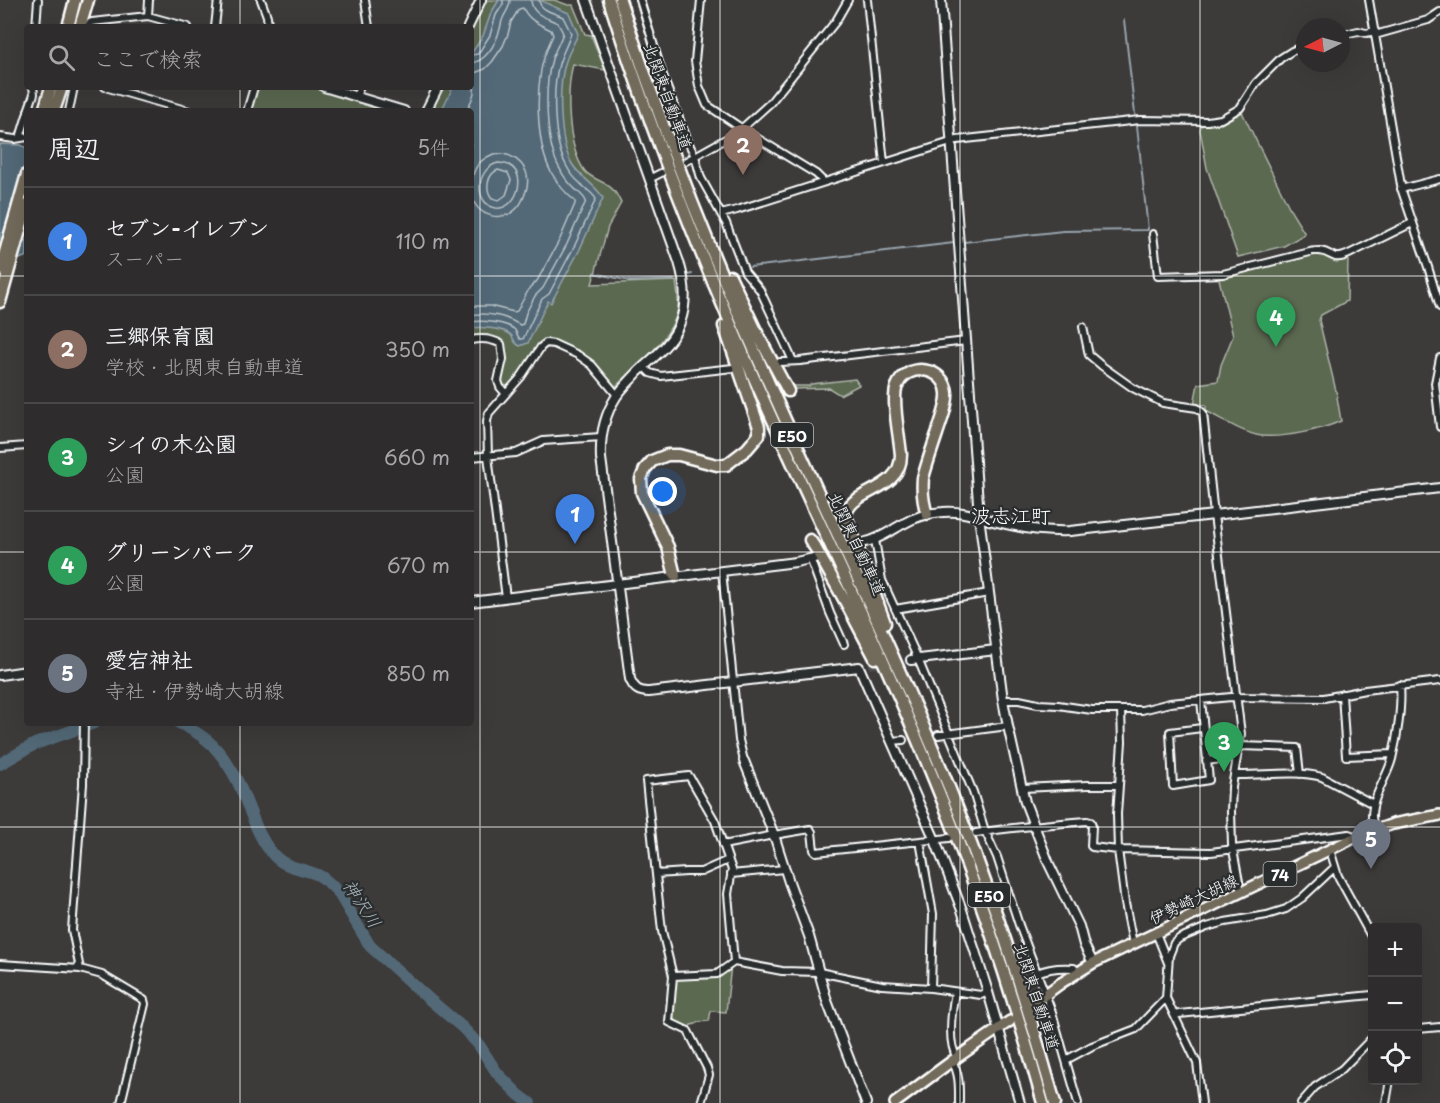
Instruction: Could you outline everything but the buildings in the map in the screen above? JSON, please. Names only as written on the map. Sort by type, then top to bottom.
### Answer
[{"type":"highway","points":[[69,24],[75,0]]},
{"type":"highway","points":[[84,24],[88,0]]},
{"type":"highway","name":"北関東自動車道","points":[[609,0],[645,107],[698,245],[766,404],[882,657],[926,760],[999,957],[1043,1103]]},
{"type":"highway","name":"北関東自動車道","points":[[620,0],[682,175],[750,342],[908,692],[961,819],[1030,1017],[1054,1103]]},
{"type":"highway","points":[[45,108],[50,90]]},
{"type":"highway","points":[[55,108],[61,90]]},
{"type":"highway","points":[[682,175],[759,337],[788,391]]},
{"type":"highway","points":[[0,270],[24,185]]},
{"type":"highway","points":[[0,302],[24,216]]},
{"type":"highway","points":[[675,576],[668,547],[642,493],[641,479],[645,469],[652,460],[672,454],[726,465],[755,442],[760,432],[698,245]]},
{"type":"highway","points":[[874,483],[890,475],[897,461],[891,398],[895,380],[902,372],[913,366],[926,366],[938,370],[949,383],[951,399],[928,478],[927,514]]},
{"type":"highway","points":[[908,692],[846,516],[851,505],[887,482],[898,472],[902,455],[895,392],[903,377],[919,370],[936,374],[944,382],[948,394],[923,478],[924,507],[927,514]]},
{"type":"highway","points":[[675,576],[672,547],[647,495],[645,485],[647,475],[655,464],[668,459],[678,459],[722,471]]},
{"type":"highway","points":[[810,540],[845,601],[926,760]]},
{"type":"main road","name":"伊勢崎大胡線","points":[[1035,1002],[1093,963],[1356,837],[1402,822],[1440,815]]},
{"type":"main road","points":[[895,1103],[1010,1021]]},
{"type":"street","points":[[36,24],[38,0]]},
{"type":"street","points":[[148,16],[149,0]]},
{"type":"street","points":[[215,24],[218,0]]},
{"type":"street","points":[[261,0],[268,24]]},
{"type":"street","points":[[365,0],[369,24]]},
{"type":"street","points":[[469,24],[481,0]]},
{"type":"street","points":[[586,0],[681,268],[686,296],[683,315],[674,335],[617,395],[604,422],[601,437],[601,459],[630,679],[635,688],[649,692],[869,665]]},
{"type":"street","points":[[640,0],[665,82],[695,156],[701,178],[721,214],[745,272],[759,290],[793,362]]},
{"type":"street","points":[[701,0],[695,61],[700,92],[707,105],[816,174],[824,182]]},
{"type":"street","points":[[686,161],[743,128],[770,103],[840,16],[848,0]]},
{"type":"street","points":[[867,0],[884,163]]},
{"type":"street","points":[[941,0],[979,516],[1003,700],[1022,788],[1034,826],[1093,963]]},
{"type":"street","points":[[1369,0],[1401,189],[1440,303]]},
{"type":"street","points":[[1350,33],[1358,31],[1375,33],[1428,20],[1440,12]]},
{"type":"street","points":[[88,24],[148,16],[177,24]]},
{"type":"street","points":[[721,214],[951,141],[1140,120],[1217,120],[1240,108],[1256,82],[1281,58],[1296,49]]},
{"type":"street","points":[[29,108],[33,90]]},
{"type":"street","points":[[70,108],[73,90]]},
{"type":"street","points":[[116,90],[178,108]]},
{"type":"street","points":[[248,108],[253,90]]},
{"type":"street","points":[[335,90],[394,108]]},
{"type":"street","points":[[356,96],[359,90]]},
{"type":"street","points":[[428,108],[436,90]]},
{"type":"street","points":[[0,137],[24,138]]},
{"type":"street","points":[[649,179],[661,173]]},
{"type":"street","points":[[1401,189],[1440,179]]},
{"type":"street","points":[[1153,234],[1158,276],[1212,275],[1235,272],[1310,252],[1322,251],[1339,258],[1412,223]]},
{"type":"street","points":[[1083,327],[1089,355],[1102,366],[1133,388],[1163,403],[1197,408],[1203,413],[1242,734],[1234,775],[1231,812],[1233,850],[1241,892]]},
{"type":"street","points":[[474,340],[485,339],[501,344],[503,359],[498,381],[506,394]]},
{"type":"street","points":[[780,362],[966,341]]},
{"type":"street","points":[[506,598],[488,456],[487,421],[489,413],[521,377],[546,343],[566,348],[592,365],[617,395]]},
{"type":"street","points":[[1440,358],[1435,383],[1440,427]]},
{"type":"street","points":[[644,366],[650,374],[661,376],[733,368]]},
{"type":"street","points":[[474,457],[516,453],[543,441],[601,437]]},
{"type":"street","points":[[0,448],[24,446]]},
{"type":"street","points":[[866,542],[875,540],[906,522],[927,514],[953,511],[1015,526],[1062,531],[1440,488]]},
{"type":"street","points":[[875,540],[882,580],[949,734],[997,857],[1018,925],[1045,994],[1078,1103]]},
{"type":"street","points":[[474,602],[796,562],[812,558],[833,620],[844,644]]},
{"type":"street","points":[[722,571],[739,740],[744,761],[774,835],[809,936],[827,1001],[866,1103]]},
{"type":"street","points":[[896,609],[989,593]]},
{"type":"street","points":[[915,659],[996,650]]},
{"type":"street","points":[[859,667],[935,840],[962,910],[1020,1103]]},
{"type":"street","points":[[0,675],[24,671]]},
{"type":"street","points":[[1003,700],[1092,710],[1146,710],[1170,703],[1201,700],[1324,698],[1365,690],[1440,681]]},
{"type":"street","points":[[1375,830],[1372,824],[1373,804],[1393,754],[1400,685]]},
{"type":"street","points":[[1342,694],[1346,756],[1393,754]]},
{"type":"street","points":[[1201,700],[1209,780],[1173,786],[1170,732],[1202,728]]},
{"type":"street","points":[[1121,710],[1118,850],[1132,944]]},
{"type":"street","points":[[80,969],[72,930],[83,790],[84,726]]},
{"type":"street","points":[[938,735],[1008,726]]},
{"type":"street","points":[[892,741],[903,740]]},
{"type":"street","points":[[1240,746],[1298,748],[1300,774]]},
{"type":"street","points":[[1206,761],[1237,757]]},
{"type":"street","points":[[1234,775],[1300,774],[1322,777],[1373,804]]},
{"type":"street","points":[[701,1103],[709,1076],[707,1068],[688,1031],[669,1022],[674,976],[662,931],[646,781],[689,776],[715,821],[732,870],[728,894],[734,962]]},
{"type":"street","points":[[1022,788],[1119,786]]},
{"type":"street","points":[[976,833],[1041,824],[1089,821],[1092,826],[1091,846],[1118,850],[1209,852],[1349,834],[1356,837]]},
{"type":"street","points":[[723,845],[810,830],[816,852],[949,838]]},
{"type":"street","points":[[920,841],[933,914],[931,988]]},
{"type":"street","points":[[1329,850],[1342,884],[1368,931]]},
{"type":"street","points":[[657,874],[701,872],[728,860]]},
{"type":"street","points":[[1202,1103],[1197,1063],[1166,998],[1171,950],[1180,938],[1212,925],[1267,915],[1286,909],[1302,898],[1335,867]]},
{"type":"street","points":[[731,874],[784,869]]},
{"type":"street","points":[[1156,933],[1168,965]]},
{"type":"street","points":[[674,976],[717,974],[734,962],[782,971],[819,972],[882,985],[931,988],[981,995],[988,992]]},
{"type":"street","points":[[0,964],[80,969],[97,973],[145,1002],[122,1103]]},
{"type":"street","points":[[1037,973],[1047,969],[1065,967],[1074,968],[1078,972]]},
{"type":"street","points":[[955,992],[951,1016],[959,1103]]},
{"type":"street","points":[[1175,1015],[1368,995]]},
{"type":"street","points":[[1066,1060],[1092,1046],[1136,1029],[1166,998]]},
{"type":"street","points":[[1422,1029],[1440,1027]]},
{"type":"street","points":[[1301,1103],[1315,1087],[1342,1069],[1368,1042]]},
{"type":"street","points":[[1386,1103],[1389,1085]]},
{"type":"green space","points":[[485,0],[554,0],[573,5],[585,34],[591,35],[605,70],[573,64],[569,89],[571,133],[578,159],[584,170],[611,188],[621,203],[608,227],[592,284],[676,281],[678,299],[678,309],[674,320],[661,342],[614,388],[591,359],[551,339],[540,344],[508,386],[503,385],[506,359],[503,342],[492,338],[474,338],[474,108],[430,108],[440,90],[474,90],[473,24]]},
{"type":"green space","points":[[255,90],[325,90],[384,108],[250,108]]},
{"type":"green space","points":[[1242,112],[1292,213],[1305,234],[1284,246],[1238,257],[1207,168],[1200,130],[1201,125],[1221,124]]},
{"type":"green space","points":[[1321,254],[1336,262],[1348,260],[1347,301],[1321,315],[1319,320],[1341,421],[1302,433],[1262,436],[1241,429],[1206,411],[1206,405],[1194,404],[1198,384],[1218,381],[1221,365],[1233,336],[1219,279]]},
{"type":"green space","points":[[855,379],[859,385],[840,395],[829,388],[793,389],[792,386],[809,386]]},
{"type":"green space","points":[[731,965],[726,1012],[711,1011],[709,1021],[698,1022],[689,1028],[671,1021],[676,977],[719,975]]},
{"type":"water","points":[[499,0],[539,0],[569,13],[578,34],[566,60],[561,87],[564,142],[572,164],[603,198],[579,251],[551,303],[548,301],[528,343],[520,346],[515,343],[511,335],[498,329],[474,328],[474,108],[442,108],[452,90],[474,90],[474,50],[483,36],[491,13]]},
{"type":"water","points":[[0,144],[21,145],[24,146],[24,257],[5,265],[0,271]]},
{"type":"waterway","points":[[1124,20],[1135,114]]},
{"type":"waterway","points":[[964,242],[1063,231],[1148,230],[1137,126]]},
{"type":"waterway","points":[[750,267],[954,243]]},
{"type":"waterway","points":[[594,273],[630,281],[674,280]]},
{"type":"waterway","points":[[688,275],[692,274]]},
{"type":"waterway","name":"神沢川","points":[[0,764],[35,744],[86,726]]},
{"type":"waterway","name":"神沢川","points":[[184,726],[213,745],[228,765],[237,779],[258,831],[276,858],[314,873],[329,883],[338,892],[370,946],[462,1027],[479,1045],[497,1073],[530,1103]]},
{"type":"tunnel","points":[[815,557],[861,544]]},
{"type":"tunnel","points":[[869,665],[911,660]]},
{"type":"place","name":"三郷保育園","points":[[743,175]]},
{"type":"place","name":"グリーンパーク","points":[[1276,347]]},
{"type":"place","name":"セブン-イレブン","points":[[575,544]]},
{"type":"place","name":"シイの木公園","points":[[1224,772]]},
{"type":"place","name":"愛宕神社","points":[[1371,869]]},
{"type":"district","name":"波志江町","points":[[1011,515]]}]
